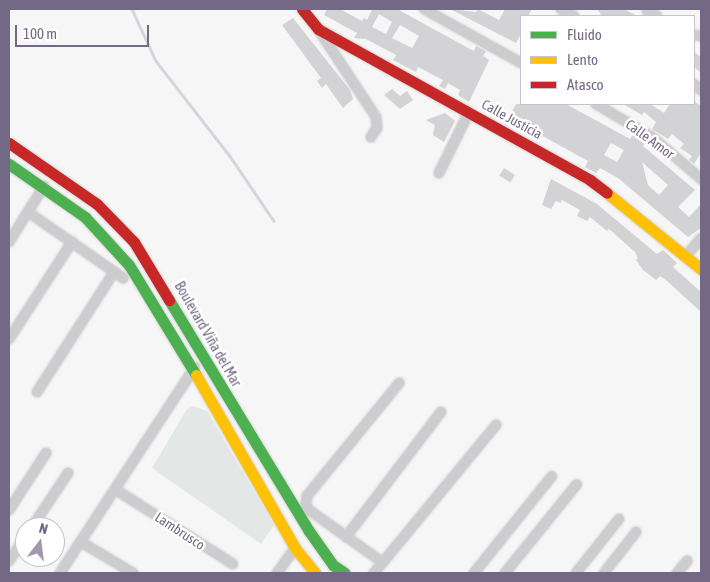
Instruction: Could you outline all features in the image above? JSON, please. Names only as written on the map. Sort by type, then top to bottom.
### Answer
[{"type":"street","name":"Calle Justicia","points":[[302,9],[318,29],[590,180],[701,269]]},
{"type":"street","points":[[424,9],[520,61]]},
{"type":"street","points":[[561,9],[572,15]]},
{"type":"street","points":[[647,12],[654,15]]},
{"type":"street","points":[[318,29],[376,117],[377,128],[371,137]]},
{"type":"street","name":"Calle Amor","points":[[598,105],[652,137],[701,179]]},
{"type":"street","points":[[438,173],[468,112]]},
{"type":"street","name":"Boulevard Viña del Mar","points":[[9,143],[97,204],[134,242],[309,531],[334,565],[345,573]]},
{"type":"street","points":[[9,164],[44,186],[85,217],[129,265],[192,368],[295,548],[315,573]]},
{"type":"street","points":[[9,242],[44,186]]},
{"type":"street","points":[[28,212],[119,275],[36,392]]},
{"type":"street","points":[[686,256],[701,238]]},
{"type":"street","points":[[9,339],[72,242]]},
{"type":"street","points":[[60,573],[116,490],[192,368],[205,361]]},
{"type":"street","points":[[382,562],[309,510],[307,496],[400,383]]},
{"type":"street","points":[[346,537],[441,412]]},
{"type":"street","points":[[374,573],[496,425]]},
{"type":"street","points":[[9,510],[46,453]]},
{"type":"street","points":[[39,517],[68,473]]},
{"type":"street","points":[[474,573],[552,476]]},
{"type":"street","points":[[505,573],[577,484]]},
{"type":"street","name":"Lambrusco","points":[[116,490],[232,564]]},
{"type":"street","points":[[576,573],[620,519]]},
{"type":"street","points":[[604,573],[636,532]]},
{"type":"street","points":[[81,542],[133,573]]},
{"type":"street","points":[[277,573],[295,548]]},
{"type":"street","points":[[677,573],[687,561]]},
{"type":"shaded area","points":[[193,406],[207,411],[274,525],[261,544],[152,468],[187,409]]},
{"type":"building","points":[[327,9],[340,9],[362,21],[364,18],[367,20],[372,10],[369,9],[397,9],[474,51],[476,46],[486,51],[483,56],[489,60],[469,102],[458,95],[460,90],[448,83],[445,89],[439,86],[443,80],[418,67],[416,72],[393,60],[396,55],[366,39],[354,38],[357,33],[324,15]],"holes":[[[379,14],[392,22],[386,34],[372,27]],[[400,25],[419,36],[412,48],[392,38]]]},
{"type":"building","points":[[450,9],[476,12],[478,9],[499,20],[505,9],[532,9],[529,15],[520,15],[520,36],[516,43]]},
{"type":"building","points":[[597,9],[624,9],[635,15],[601,15]]},
{"type":"building","points":[[293,18],[350,90],[353,99],[343,108],[326,84],[322,88],[317,81],[321,78],[282,25]]},
{"type":"building","points":[[695,53],[701,57],[701,73],[695,68]]},
{"type":"building","points":[[392,89],[400,96],[407,91],[413,100],[400,109],[384,95]]},
{"type":"building","points":[[695,102],[701,106],[701,153],[694,164],[689,160],[692,156],[680,148],[684,144],[672,134],[668,139],[652,129],[656,122],[644,112],[642,115],[625,105],[652,105],[664,113],[669,105],[695,105]]},
{"type":"building","points":[[516,104],[568,105],[630,139],[633,134],[646,141],[643,146],[695,190],[678,207],[689,217],[701,204],[701,228],[688,237],[618,178],[600,168],[596,173],[585,167],[588,161],[530,129],[527,134],[516,128],[518,123],[509,117]],"holes":[[[611,143],[624,150],[617,162],[604,155]],[[642,162],[668,185],[659,195],[648,185]]]},
{"type":"building","points":[[445,113],[455,121],[444,142],[433,135],[435,125],[426,120]]},
{"type":"building","points":[[504,168],[515,175],[510,183],[499,176]]},
{"type":"building","points":[[551,179],[597,204],[657,254],[663,250],[677,263],[673,267],[701,292],[701,312],[666,280],[660,276],[656,280],[643,270],[636,260],[638,258],[635,252],[609,229],[607,231],[590,217],[587,221],[577,216],[580,210],[562,200],[561,203],[556,201],[551,209],[542,205]]},
{"type":"waterway","points":[[132,9],[156,61],[230,156],[274,221]]},
{"type":"traffic: fast","points":[[9,164],[85,217],[129,265],[196,375]]},
{"type":"traffic: fast","points":[[169,300],[309,531],[333,565],[345,573]]},
{"type":"traffic: slow","points":[[607,193],[701,269]]},
{"type":"traffic: slow","points":[[196,375],[295,548],[315,573]]},
{"type":"traffic: jam","points":[[302,9],[318,29],[590,180],[607,193]]},
{"type":"traffic: jam","points":[[9,143],[97,204],[134,242],[169,300]]}]
